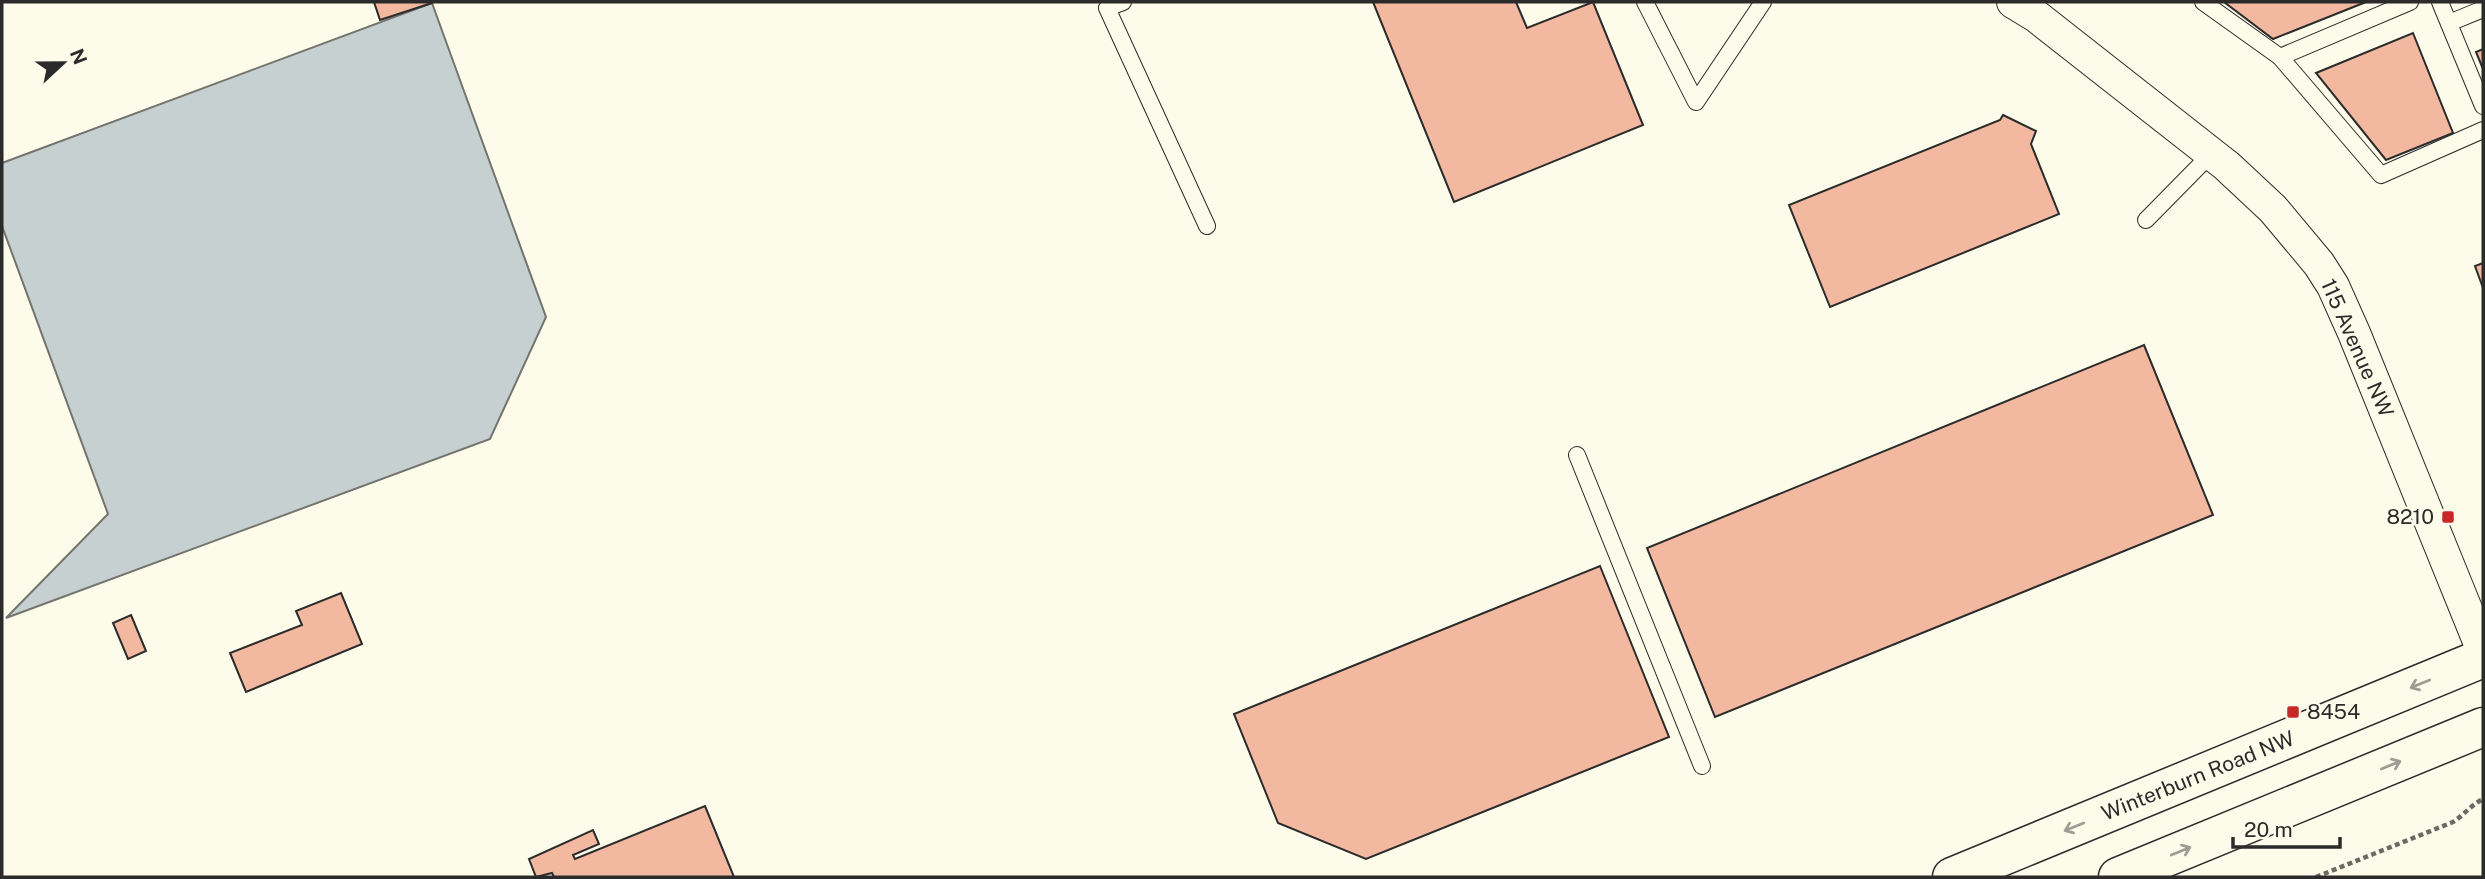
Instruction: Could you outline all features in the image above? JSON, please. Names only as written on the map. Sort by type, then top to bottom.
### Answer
[{"type":"main road","name":"Winterburn Road NW","points":[[1952,877],[2483,658]]},
{"type":"main road","points":[[2118,877],[2483,727]]},
{"type":"street","name":"115 Avenue NW","points":[[2013,2],[2036,16],[2211,154],[2273,209],[2319,264],[2333,286],[2483,651]]},
{"type":"lane","points":[[1123,2],[1107,8],[1207,226]]},
{"type":"lane","points":[[1645,2],[1696,102],[1763,2]]},
{"type":"lane","points":[[2203,2],[2280,57],[2381,175],[2483,130]]},
{"type":"lane","points":[[2280,57],[2410,2]]},
{"type":"lane","points":[[2440,2],[2483,106]]},
{"type":"lane","points":[[2449,23],[2483,9]]},
{"type":"lane","points":[[2146,220],[2211,154]]},
{"type":"lane","points":[[1577,455],[1702,766]]},
{"type":"path","points":[[2316,877],[2453,822],[2474,803],[2483,799]]},
{"type":"shaded area","points":[[432,3],[546,317],[490,439],[6,618],[108,514],[2,226],[2,163]]},
{"type":"building","points":[[374,2],[432,2],[432,3],[380,20]]},
{"type":"building","points":[[1373,2],[1516,2],[1527,28],[1593,2],[1643,125],[1454,202]]},
{"type":"building","points":[[2224,2],[2366,2],[2273,39]]},
{"type":"building","points":[[2413,33],[2453,133],[2386,160],[2316,73]]},
{"type":"building","points":[[2483,49],[2483,69],[2476,52]]},
{"type":"building","points":[[2003,115],[2036,131],[2031,144],[2059,214],[1830,307],[1789,205],[2000,120]]},
{"type":"building","points":[[2483,263],[2483,288],[2475,266]]},
{"type":"building","points":[[2144,345],[2213,515],[1715,717],[1647,548]]},
{"type":"building","points":[[1600,566],[1669,737],[1366,859],[1278,823],[1234,714]]},
{"type":"building","points":[[341,593],[362,644],[246,692],[230,653],[302,625],[296,611]]},
{"type":"building","points":[[131,615],[146,651],[128,659],[113,623]]},
{"type":"building","points":[[705,806],[734,877],[554,877],[552,873],[536,877],[529,859],[593,830],[599,844],[573,855],[575,859]]},
{"type":"place","name":"8210","points":[[2448,517]]},
{"type":"place","name":"8454","points":[[2293,712]]}]
